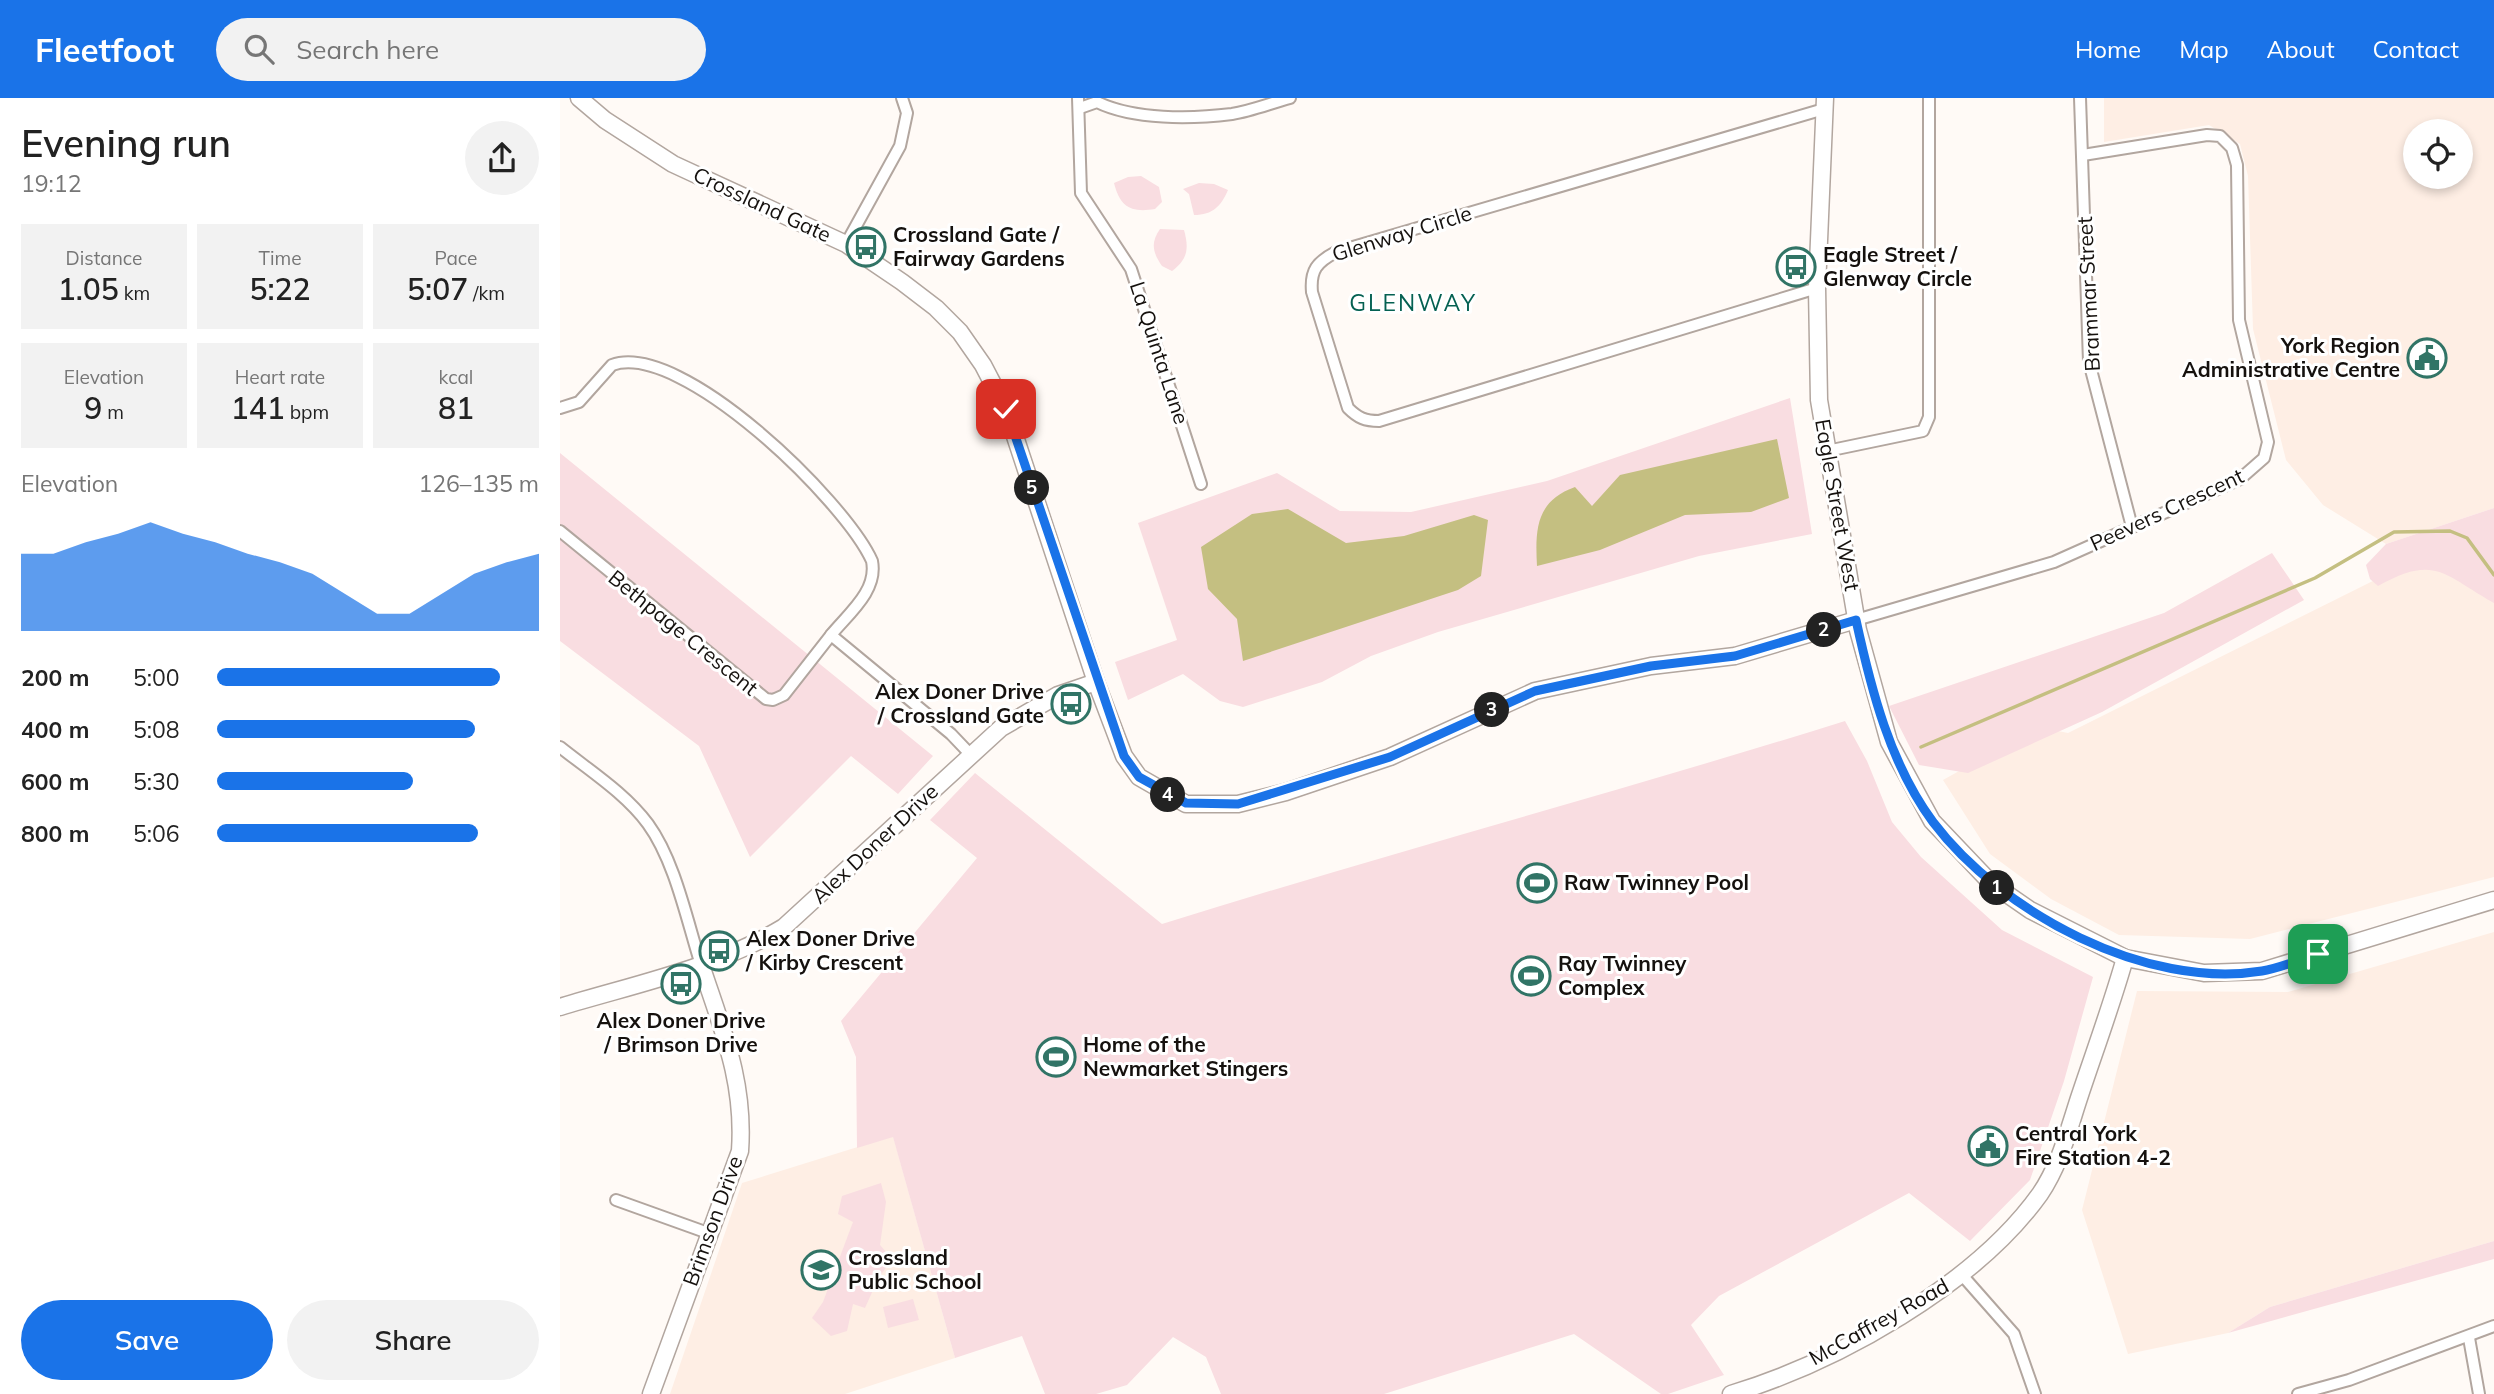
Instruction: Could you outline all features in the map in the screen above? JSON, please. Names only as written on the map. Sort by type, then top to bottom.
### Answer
[{"type":"street","name":"Crossland Gate","points":[[579,98],[605,120],[673,164],[846,244],[936,308],[960,332],[983,365],[1006,409],[1096,682],[1124,756],[1139,777],[1186,803],[1238,804],[1390,757],[1535,691],[1651,666],[1735,656],[1856,620]]},
{"type":"street","points":[[846,244],[900,146],[907,113],[902,98]]},
{"type":"street","points":[[1079,103],[1097,102],[1116,112],[1180,116],[1233,114],[1290,98]]},
{"type":"street","points":[[1827,451],[1923,431],[1929,417],[1929,98]]},
{"type":"street","name":"Brammar Street","points":[[2080,98],[2089,362],[2132,527]]},
{"type":"street","name":"La Quinta Lane","points":[[1079,103],[1081,193],[1131,268],[1201,484]]},
{"type":"street","name":"Eagle Street West","points":[[1824,104],[1817,288],[1819,400],[1856,620],[1889,742],[1932,821],[1990,883],[2030,909],[2124,958],[2204,973],[2262,971],[2494,900]]},
{"type":"street","name":"Glenway Circle","points":[[1817,288],[1491,389],[1379,421],[1367,421],[1356,417],[1348,408],[1312,292],[1311,277],[1318,262],[1336,251],[1824,104]]},
{"type":"street","name":"Peevers Crescent","points":[[1856,620],[2054,562],[2240,480],[2264,458],[2268,442],[2239,320],[2237,165],[2232,148],[2220,136],[2189,137],[2082,155]]},
{"type":"street","points":[[560,408],[579,402],[612,365],[637,362],[707,395],[764,435],[823,493],[872,561],[870,587],[831,635],[951,734],[971,755]]},
{"type":"street","name":"Bethpage Crescent","points":[[560,531],[765,699],[773,700],[784,695],[831,635]]},
{"type":"street","name":"Alex Doner Drive","points":[[560,1007],[701,965],[751,947],[784,927],[1001,728],[1058,695],[1096,682]]},
{"type":"street","points":[[560,747],[626,800],[648,824],[663,849],[701,965]]},
{"type":"street","name":"McCaffrey Road","points":[[1731,1394],[1810,1363],[1869,1333],[1962,1275],[2004,1238],[2041,1192],[2064,1142],[2124,958]]},
{"type":"street","name":"Brimson Drive","points":[[651,1394],[740,1151],[743,1115],[738,1080],[701,965]]},
{"type":"street","points":[[616,1200],[708,1233]]},
{"type":"street","points":[[1962,1275],[2014,1334],[2035,1394]]},
{"type":"street","points":[[2298,1394],[2349,1380],[2469,1338],[2494,1326]]},
{"type":"street","points":[[2469,1338],[2479,1394]]},
{"type":"shaded area","points":[[2104,98],[2494,98],[2494,508],[2386,544],[2323,505],[2286,460],[2253,329],[2248,176],[2240,144],[2209,125],[2104,142]]},
{"type":"shaded area","points":[[1141,176],[1159,187],[1162,202],[1155,209],[1133,209],[1123,203],[1116,191],[1114,183],[1128,177]]},
{"type":"shaded area","points":[[1199,183],[1214,184],[1228,190],[1216,209],[1194,215],[1189,194],[1183,189]]},
{"type":"shaded area","points":[[1160,229],[1184,230],[1186,253],[1172,271],[1162,266],[1156,257],[1154,243]]},
{"type":"shaded area","points":[[1790,398],[1812,534],[1699,556],[1438,632],[1371,656],[1322,682],[1243,707],[1220,701],[1183,674],[1128,700],[1115,662],[1177,640],[1138,523],[1277,473],[1340,511],[1411,512],[1547,481]]},
{"type":"shaded area","points":[[1777,439],[1789,498],[1751,512],[1685,515],[1600,550],[1537,566],[1538,528],[1541,518],[1545,508],[1562,493],[1575,487],[1592,506],[1620,475]]},
{"type":"shaded area","points":[[560,453],[933,756],[898,794],[851,756],[750,857],[699,746],[560,641]]},
{"type":"shaded area","points":[[2494,508],[2494,603],[2450,576],[2438,572],[2413,571],[2378,586],[2370,579],[2366,565],[2386,544]]},
{"type":"shaded area","points":[[1288,509],[1346,543],[1404,536],[1474,515],[1488,520],[1481,576],[1458,590],[1243,661],[1237,619],[1208,589],[1201,547],[1252,514]]},
{"type":"shaded area","points":[[2272,553],[2304,600],[2102,712],[1968,773],[1919,765],[1889,706],[2164,613]]},
{"type":"shaded area","points":[[2419,558],[2494,600],[2494,877],[2250,939],[2119,935],[2051,899],[1990,854],[1943,780],[2038,727],[2068,733]]},
{"type":"shaded area","points":[[1845,721],[1867,761],[1892,822],[1921,857],[2002,930],[2093,977],[2064,1081],[2030,1180],[1970,1241],[1909,1193],[1719,1296],[1691,1325],[1724,1375],[1668,1394],[1661,1394],[1574,1334],[1384,1394],[1221,1394],[1206,1357],[1173,1337],[1127,1385],[1096,1394],[1045,1394],[1022,1336],[955,1358],[893,1137],[857,1148],[856,1057],[841,1021],[977,858],[930,820],[975,773],[1162,924]]},
{"type":"shaded area","points":[[2494,932],[2494,1241],[2270,1307],[2228,1333],[2128,1354],[2082,1210],[2137,991],[2288,992]]},
{"type":"shaded area","name":"Crossland Public School","points":[[893,1136],[955,1358],[845,1394],[670,1394],[742,1183]]},
{"type":"shaded area","points":[[881,1183],[886,1202],[880,1245],[892,1259],[878,1279],[865,1308],[853,1304],[847,1331],[831,1336],[812,1318],[823,1302],[853,1222],[838,1214],[842,1196]]},
{"type":"shaded area","points":[[2494,1241],[2494,1259],[2228,1333],[2270,1307]]},
{"type":"shaded area","points":[[913,1299],[919,1320],[888,1328],[883,1307]]},
{"type":"waterway","points":[[1921,747],[2315,578],[2394,532],[2450,531],[2467,538],[2494,575]]},
{"type":"place","name":"Crossland Gate / Fairway Gardens","points":[[866,247]]},
{"type":"place","name":"Eagle Street / Glenway Circle","points":[[1796,267]]},
{"type":"place","name":"York Region Administrative Centre","points":[[2427,358]]},
{"type":"place","name":"Alex Doner Drive / Crossland Gate","points":[[1071,704]]},
{"type":"place","name":"Raw Twinney Pool","points":[[1537,883]]},
{"type":"place","name":"Alex Doner Drive / Kirby Crescent","points":[[719,951]]},
{"type":"place","name":"Ray Twinney Complex","points":[[1531,976]]},
{"type":"place","name":"Alex Doner Drive / Brimson Drive","points":[[681,984]]},
{"type":"place","name":"Home of the Newmarket Stingers","points":[[1056,1057]]},
{"type":"place","name":"Central York Fire Station 4-2","points":[[1988,1146]]},
{"type":"place","name":"Crossland Public School","points":[[821,1270]]},
{"type":"district","name":"GLENWAY","points":[[1413,303]]},
{"type":"route","points":[[1006,409],[1096,682],[1124,756],[1139,777],[1186,803],[1212,806],[1238,804],[1286,792],[1390,757],[1535,691],[1651,666],[1735,656],[1856,620],[1889,742],[1932,821],[1990,883],[2030,909],[2124,958],[2204,973],[2262,971],[2318,954]]}]
